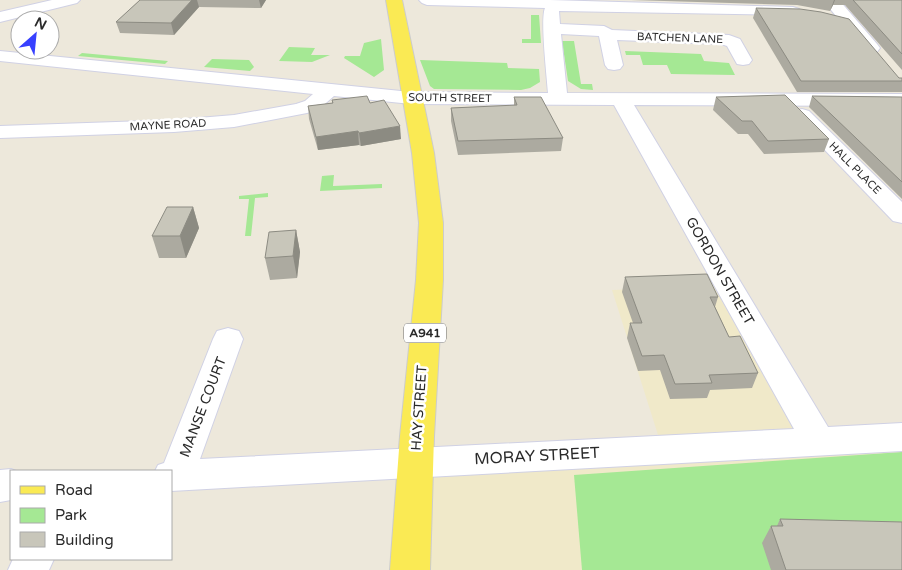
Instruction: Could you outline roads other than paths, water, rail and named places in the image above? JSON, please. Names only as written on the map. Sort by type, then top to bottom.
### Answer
[{"type":"main road","name":"A941","points":[[394,0],[411,98]]},
{"type":"main road","name":"HAY STREET","points":[[410,570],[415,462],[430,259],[430,215],[423,146],[411,98]]},
{"type":"street","points":[[0,17],[72,0]]},
{"type":"street","points":[[427,0],[801,13]]},
{"type":"street","points":[[558,99],[551,10],[559,6]]},
{"type":"street","points":[[831,8],[850,24],[885,63]]},
{"type":"street","name":"BATCHEN LANE","points":[[552,29],[604,31],[606,35],[723,39],[734,43],[743,60]]},
{"type":"street","points":[[606,35],[614,65]]},
{"type":"street","name":"SOUTH STREET","points":[[0,56],[411,98],[902,100]]},
{"type":"street","name":"MAYNE ROAD","points":[[8,131],[174,126],[260,118],[312,105],[329,90]]},
{"type":"street","name":"GORDON STREET","points":[[621,99],[819,442]]},
{"type":"street","name":"HALL PLACE","points":[[787,100],[902,216]]},
{"type":"street","points":[[0,147],[8,131]]},
{"type":"street","name":"MANSE COURT","points":[[174,476],[228,339]]},
{"type":"street","name":"MORAY STREET","points":[[174,476],[902,437]]}]
